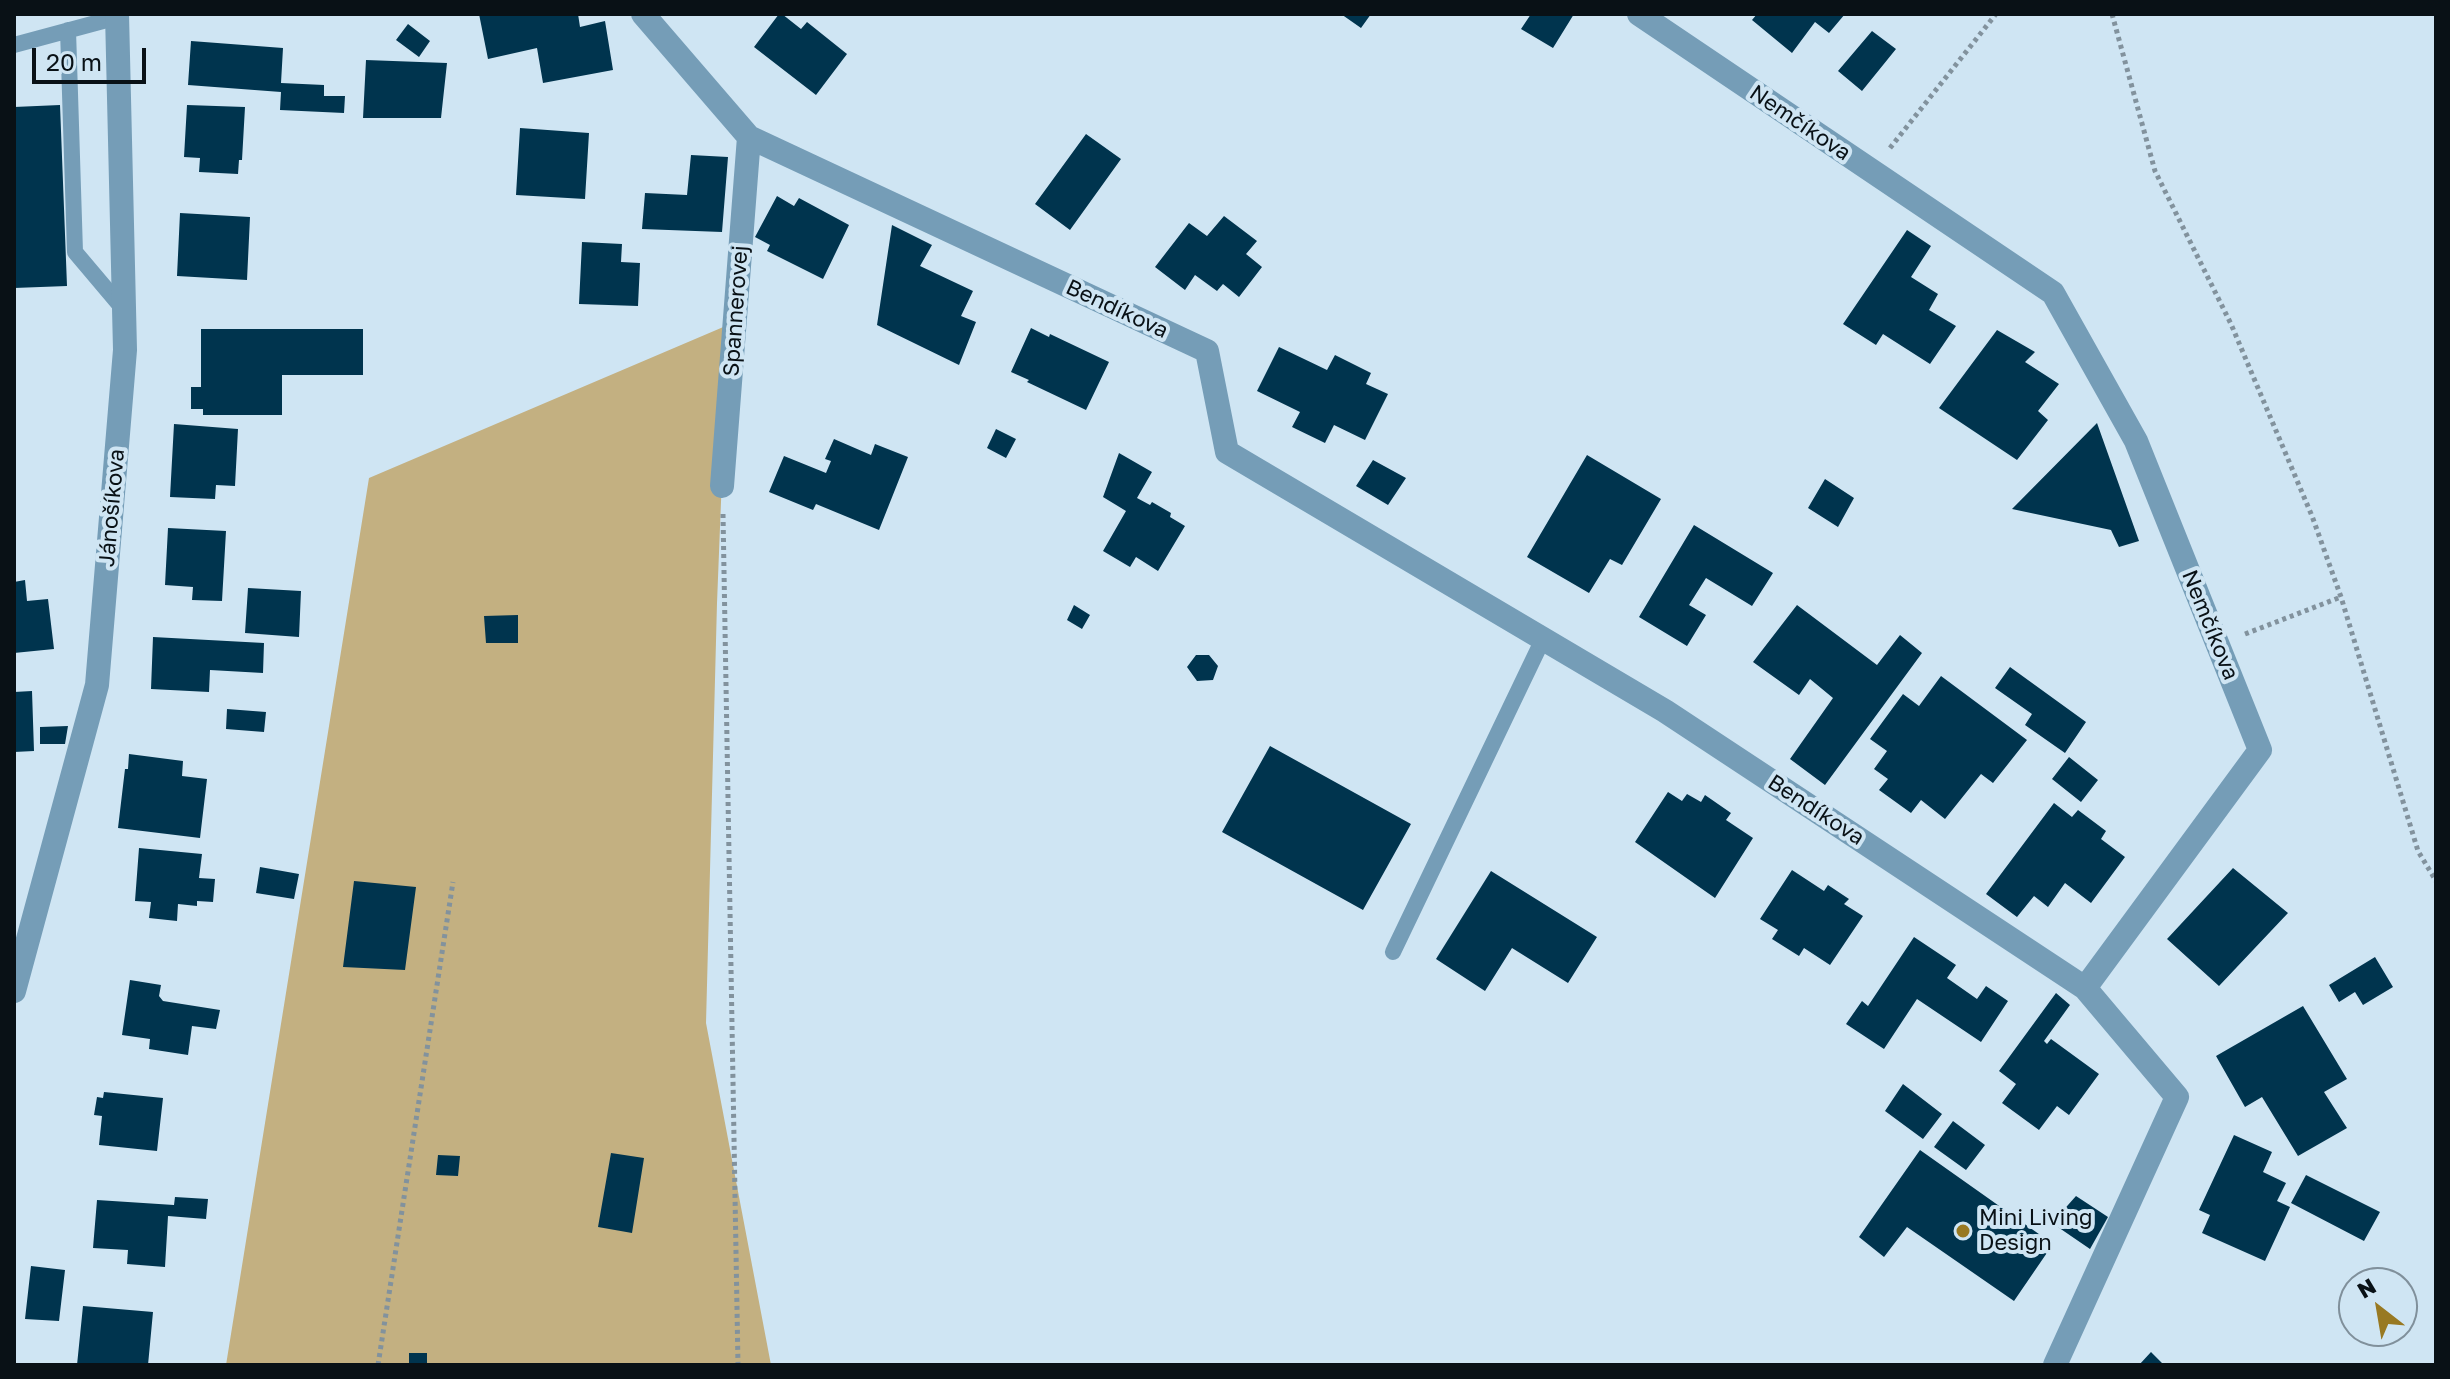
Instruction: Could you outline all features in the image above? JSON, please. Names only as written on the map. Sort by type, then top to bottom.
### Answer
[{"type":"street","name":"Bendíkova","points":[[643,14],[749,137],[1207,351],[1227,452],[1665,711],[2085,988]]},
{"type":"street","name":"Nemčíkova","points":[[1639,14],[2053,293],[2136,441],[2260,750],[2085,988]]},
{"type":"street","name":"Jánošíkova","points":[[14,991],[97,685],[125,350],[123,15]]},
{"type":"street","name":"Spannerovej","points":[[722,486],[749,137]]},
{"type":"street","points":[[2055,1365],[2177,1097],[2085,988]]},
{"type":"lane","points":[[14,45],[123,15]]},
{"type":"lane","points":[[68,30],[75,252],[125,311]]},
{"type":"lane","points":[[1393,952],[1543,639]]},
{"type":"path","points":[[1872,171],[1996,14]]},
{"type":"path","points":[[2112,14],[2155,171],[2231,324],[2312,516],[2341,597],[2418,851],[2436,881]]},
{"type":"path","points":[[722,486],[738,1365]]},
{"type":"path","points":[[2217,644],[2341,597]]},
{"type":"path","points":[[378,1365],[453,882]]},
{"type":"shaded area","points":[[728,325],[706,1023],[771,1365],[226,1365],[369,478]]},
{"type":"building","points":[[479,14],[578,14],[580,27],[605,21],[613,70],[543,83],[537,48],[488,59]]},
{"type":"building","points":[[779,14],[801,29],[807,22],[847,54],[816,95],[754,47]]},
{"type":"building","points":[[1341,14],[1371,14],[1361,28]]},
{"type":"building","points":[[1531,14],[1574,14],[1553,48],[1521,29]]},
{"type":"building","points":[[1757,14],[1845,14],[1829,33],[1815,22],[1792,53],[1752,20]]},
{"type":"building","points":[[408,24],[430,41],[419,57],[396,40]]},
{"type":"building","points":[[1872,31],[1896,49],[1862,91],[1838,71]]},
{"type":"building","points":[[191,41],[283,48],[281,83],[324,85],[324,96],[345,96],[344,113],[280,110],[281,92],[188,85]]},
{"type":"building","points":[[366,60],[447,63],[441,118],[363,118]]},
{"type":"building","points":[[60,105],[67,286],[14,288],[14,107]]},
{"type":"building","points":[[187,105],[245,107],[242,160],[239,160],[238,174],[199,172],[200,158],[184,157]]},
{"type":"building","points":[[520,128],[589,133],[585,199],[516,195]]},
{"type":"building","points":[[1086,134],[1121,159],[1070,230],[1035,204]]},
{"type":"building","points":[[691,155],[728,157],[722,232],[642,229],[645,193],[687,195]]},
{"type":"building","points":[[777,196],[794,206],[799,198],[849,225],[823,279],[767,251],[770,245],[755,237]]},
{"type":"building","points":[[180,213],[250,217],[247,280],[177,276]]},
{"type":"building","points":[[1224,216],[1257,241],[1246,254],[1262,267],[1239,297],[1223,284],[1217,291],[1195,275],[1185,290],[1155,267],[1189,223],[1207,236]]},
{"type":"building","points":[[892,225],[932,245],[920,266],[973,291],[961,316],[976,322],[959,365],[877,325]]},
{"type":"building","points":[[1907,230],[1931,246],[1911,277],[1938,294],[1929,310],[1956,326],[1930,364],[1883,334],[1876,345],[1843,324]]},
{"type":"building","points":[[582,242],[622,244],[621,262],[640,263],[638,306],[579,304]]},
{"type":"building","points":[[1031,328],[1109,362],[1086,410],[1011,372]]},
{"type":"building","points":[[201,329],[363,329],[363,375],[282,375],[282,415],[203,415],[203,409],[191,409],[191,387],[201,387]]},
{"type":"building","points":[[1997,330],[2035,352],[2025,362],[2059,384],[2038,411],[2048,420],[2017,460],[1939,408]]},
{"type":"building","points":[[1279,347],[1327,370],[1335,355],[1371,373],[1366,384],[1388,394],[1365,440],[1334,425],[1325,443],[1292,427],[1300,412],[1257,391]]},
{"type":"building","points":[[2097,423],[2139,541],[2119,547],[2111,530],[2012,509]]},
{"type":"building","points":[[174,424],[238,429],[235,486],[216,485],[215,499],[170,497]]},
{"type":"building","points":[[996,429],[1016,439],[1006,458],[987,448]]},
{"type":"building","points":[[834,439],[871,455],[875,444],[908,457],[879,530],[816,504],[813,510],[769,492],[784,456],[826,473],[831,461],[825,459]]},
{"type":"building","points":[[1119,453],[1152,472],[1137,498],[1171,513],[1170,517],[1185,526],[1158,571],[1136,557],[1130,567],[1103,551],[1126,511],[1103,497]]},
{"type":"building","points":[[1587,455],[1661,499],[1622,565],[1610,559],[1589,593],[1527,557]]},
{"type":"building","points":[[1373,460],[1406,478],[1388,505],[1356,486]]},
{"type":"building","points":[[1825,479],[1854,498],[1838,527],[1808,508]]},
{"type":"building","points":[[1694,525],[1773,573],[1752,606],[1706,578],[1689,605],[1706,615],[1687,646],[1639,617]]},
{"type":"building","points":[[168,528],[226,531],[222,601],[192,600],[193,587],[165,585]]},
{"type":"building","points":[[25,580],[27,601],[48,599],[54,649],[14,653],[14,582]]},
{"type":"building","points":[[248,588],[301,591],[299,637],[245,633]]},
{"type":"building","points":[[1074,605],[1090,615],[1082,629],[1067,620]]},
{"type":"building","points":[[1797,605],[1877,665],[1900,635],[1922,653],[1825,785],[1790,759],[1833,698],[1810,679],[1799,695],[1753,662]]},
{"type":"building","points":[[518,615],[518,643],[486,643],[484,616]]},
{"type":"building","points":[[153,637],[264,643],[263,673],[210,670],[209,692],[151,689]]},
{"type":"building","points":[[1196,655],[1209,655],[1218,666],[1213,680],[1197,681],[1187,667]]},
{"type":"building","points":[[2010,667],[2086,722],[2065,753],[2025,725],[2032,714],[1995,688]]},
{"type":"building","points":[[1941,676],[2027,740],[1993,783],[1981,774],[1945,819],[1921,800],[1911,813],[1879,790],[1888,779],[1874,769],[1887,751],[1870,739],[1903,694],[1919,706]]},
{"type":"building","points":[[32,691],[34,751],[14,752],[14,692]]},
{"type":"building","points":[[227,709],[266,712],[264,732],[226,729]]},
{"type":"building","points":[[68,726],[65,744],[40,744],[40,727]]},
{"type":"building","points":[[1270,746],[1411,824],[1363,910],[1222,832]]},
{"type":"building","points":[[129,754],[183,761],[182,776],[207,779],[200,838],[118,828]]},
{"type":"building","points":[[2069,757],[2098,780],[2081,802],[2052,779]]},
{"type":"building","points":[[1668,792],[1682,801],[1687,794],[1701,802],[1705,795],[1731,813],[1726,820],[1753,838],[1715,898],[1635,842]]},
{"type":"building","points":[[2054,803],[2072,817],[2078,810],[2106,831],[2101,839],[2125,857],[2091,903],[2065,883],[2048,907],[2034,896],[2017,917],[1986,894]]},
{"type":"building","points":[[139,848],[202,854],[199,878],[215,879],[213,902],[197,901],[197,906],[178,904],[177,921],[149,918],[151,902],[135,901]]},
{"type":"building","points":[[260,867],[299,874],[294,899],[256,893]]},
{"type":"building","points":[[2233,868],[2288,913],[2219,986],[2167,939]]},
{"type":"building","points":[[1792,870],[1824,891],[1828,885],[1849,899],[1844,904],[1863,916],[1830,965],[1804,948],[1799,956],[1772,939],[1778,930],[1760,919]]},
{"type":"building","points":[[1491,871],[1597,937],[1568,983],[1512,948],[1485,991],[1436,959]]},
{"type":"building","points":[[354,881],[416,887],[405,970],[343,967]]},
{"type":"building","points":[[1914,937],[1956,965],[1947,978],[1977,999],[1986,986],[2008,1001],[1981,1042],[1917,999],[1884,1049],[1846,1024],[1862,1001],[1868,1006]]},
{"type":"building","points":[[2375,957],[2393,987],[2363,1005],[2355,992],[2339,1002],[2329,985]]},
{"type":"building","points":[[130,980],[161,985],[159,996],[163,1001],[220,1010],[216,1029],[192,1026],[188,1055],[149,1049],[150,1039],[122,1035]]},
{"type":"building","points":[[2056,993],[2070,1005],[2044,1041],[2047,1044],[2051,1039],[2099,1074],[2069,1115],[2057,1106],[2039,1130],[2002,1103],[2016,1084],[1999,1071]]},
{"type":"building","points":[[2303,1006],[2347,1079],[2324,1092],[2347,1128],[2298,1156],[2262,1097],[2245,1107],[2216,1056]]},
{"type":"building","points":[[1903,1084],[1942,1114],[1923,1139],[1885,1111]]},
{"type":"building","points":[[104,1092],[163,1098],[157,1151],[99,1145],[102,1116],[94,1115],[97,1097],[103,1098]]},
{"type":"building","points":[[1953,1121],[1985,1145],[1966,1170],[1934,1147]]},
{"type":"building","points":[[2234,1135],[2272,1152],[2263,1172],[2286,1183],[2277,1201],[2290,1207],[2265,1261],[2202,1233],[2210,1215],[2199,1210]]},
{"type":"building","points":[[1920,1150],[2053,1244],[2014,1301],[1907,1227],[1884,1257],[1859,1237]]},
{"type":"building","points":[[611,1153],[644,1158],[632,1233],[598,1227]]},
{"type":"building","points":[[438,1155],[460,1156],[458,1176],[436,1175]]},
{"type":"building","points":[[2306,1175],[2380,1212],[2364,1241],[2291,1203]]},
{"type":"building","points":[[2076,1196],[2108,1217],[2090,1249],[2052,1223]]},
{"type":"building","points":[[175,1197],[208,1199],[206,1219],[168,1216],[165,1267],[127,1264],[128,1250],[93,1248],[97,1200],[174,1205]]},
{"type":"building","points":[[31,1266],[65,1270],[59,1321],[25,1319]]},
{"type":"building","points":[[83,1306],[153,1312],[148,1365],[77,1365]]},
{"type":"building","points":[[2151,1352],[2164,1365],[2139,1365]]},
{"type":"building","points":[[409,1353],[427,1353],[427,1365],[409,1365]]},
{"type":"place","name":"Mini Living Design","points":[[1963,1231]]}]
